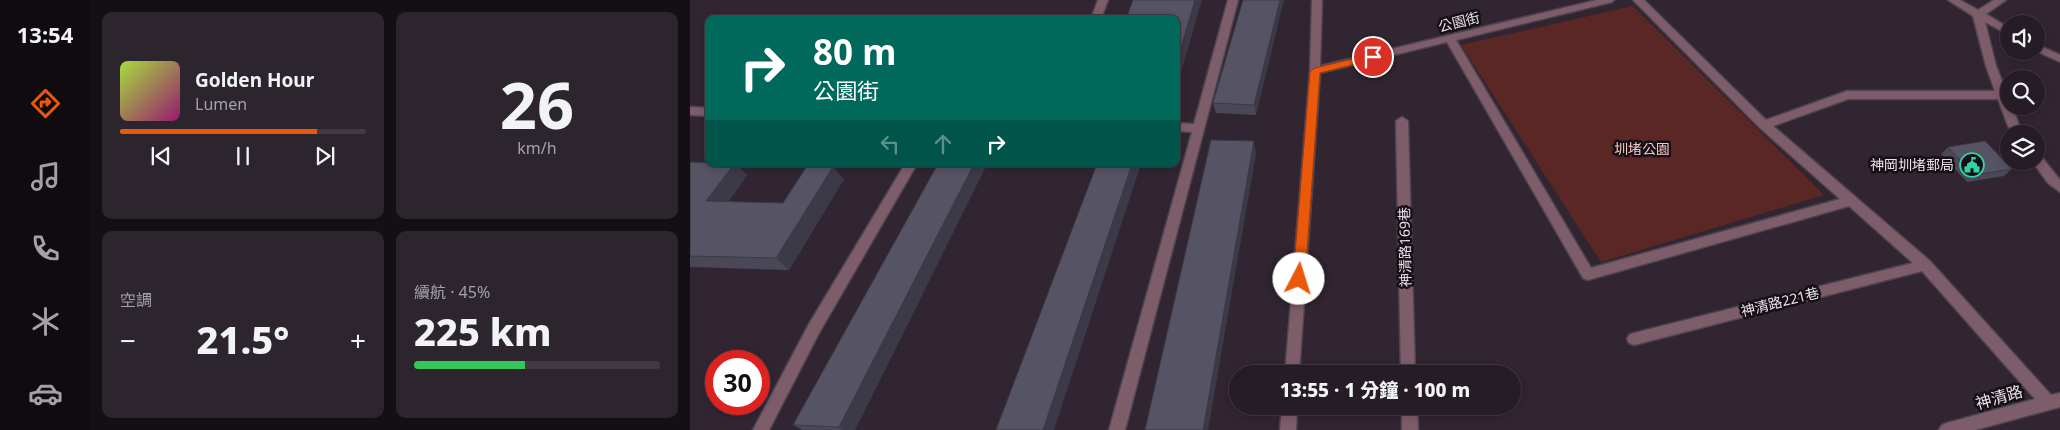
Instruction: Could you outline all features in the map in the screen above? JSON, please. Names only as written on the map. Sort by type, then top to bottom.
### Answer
[{"type":"street","points":[[1097,15],[1103,0]]},
{"type":"street","points":[[1117,430],[1233,0]]},
{"type":"street","points":[[1293,365],[1315,71],[1317,0]]},
{"type":"street","name":"公園街","points":[[1315,71],[1609,0]]},
{"type":"street","points":[[1638,0],[1764,125],[1925,265],[2053,401]]},
{"type":"street","points":[[1952,0],[2000,27]]},
{"type":"street","points":[[1978,15],[2001,0]]},
{"type":"street","points":[[1978,15],[1991,66],[2000,90]]},
{"type":"street","points":[[1450,39],[1588,274],[1851,201]]},
{"type":"street","points":[[2045,52],[2060,60]]},
{"type":"street","points":[[1764,125],[1847,94],[2000,95]]},
{"type":"street","points":[[690,111],[705,112]]},
{"type":"street","name":"神清路169巷","points":[[1402,121],[1408,365]]},
{"type":"street","points":[[1180,127],[1200,128]]},
{"type":"street","points":[[762,430],[778,396],[859,250],[909,167]]},
{"type":"street","points":[[2045,170],[2060,187]]},
{"type":"street","name":"神清路221巷","points":[[1634,339],[1925,265]]},
{"type":"street","name":"神清路","points":[[1947,430],[2053,401]]},
{"type":"street","points":[[1288,430],[1289,415]]},
{"type":"street","points":[[1409,415],[1410,430]]},
{"type":"green space","name":"圳堵公園","points":[[1633,6],[1824,195],[1601,262],[1461,45]]},
{"type":"building","points":[[1133,0],[1195,0],[1180,51],[1180,15],[1127,15]]},
{"type":"building","points":[[1243,0],[1280,0],[1254,105],[1213,103]]},
{"type":"building","points":[[1211,140],[1254,141],[1203,430],[1145,430]]},
{"type":"building","points":[[1985,141],[2000,157],[2000,170],[2006,170],[1974,175],[1948,147]]},
{"type":"building","points":[[691,162],[705,163],[705,167],[732,167],[706,201],[783,203],[806,167],[833,167],[776,258],[690,256]]},
{"type":"building","points":[[936,167],[972,167],[839,427],[793,425]]},
{"type":"building","points":[[1096,167],[1131,167],[1043,430],[996,430]]},
{"type":"place","name":"神岡圳堵郵局","points":[[1972,165]]},
{"type":"route","points":[[1299,279],[1315,71],[1373,57]]}]
